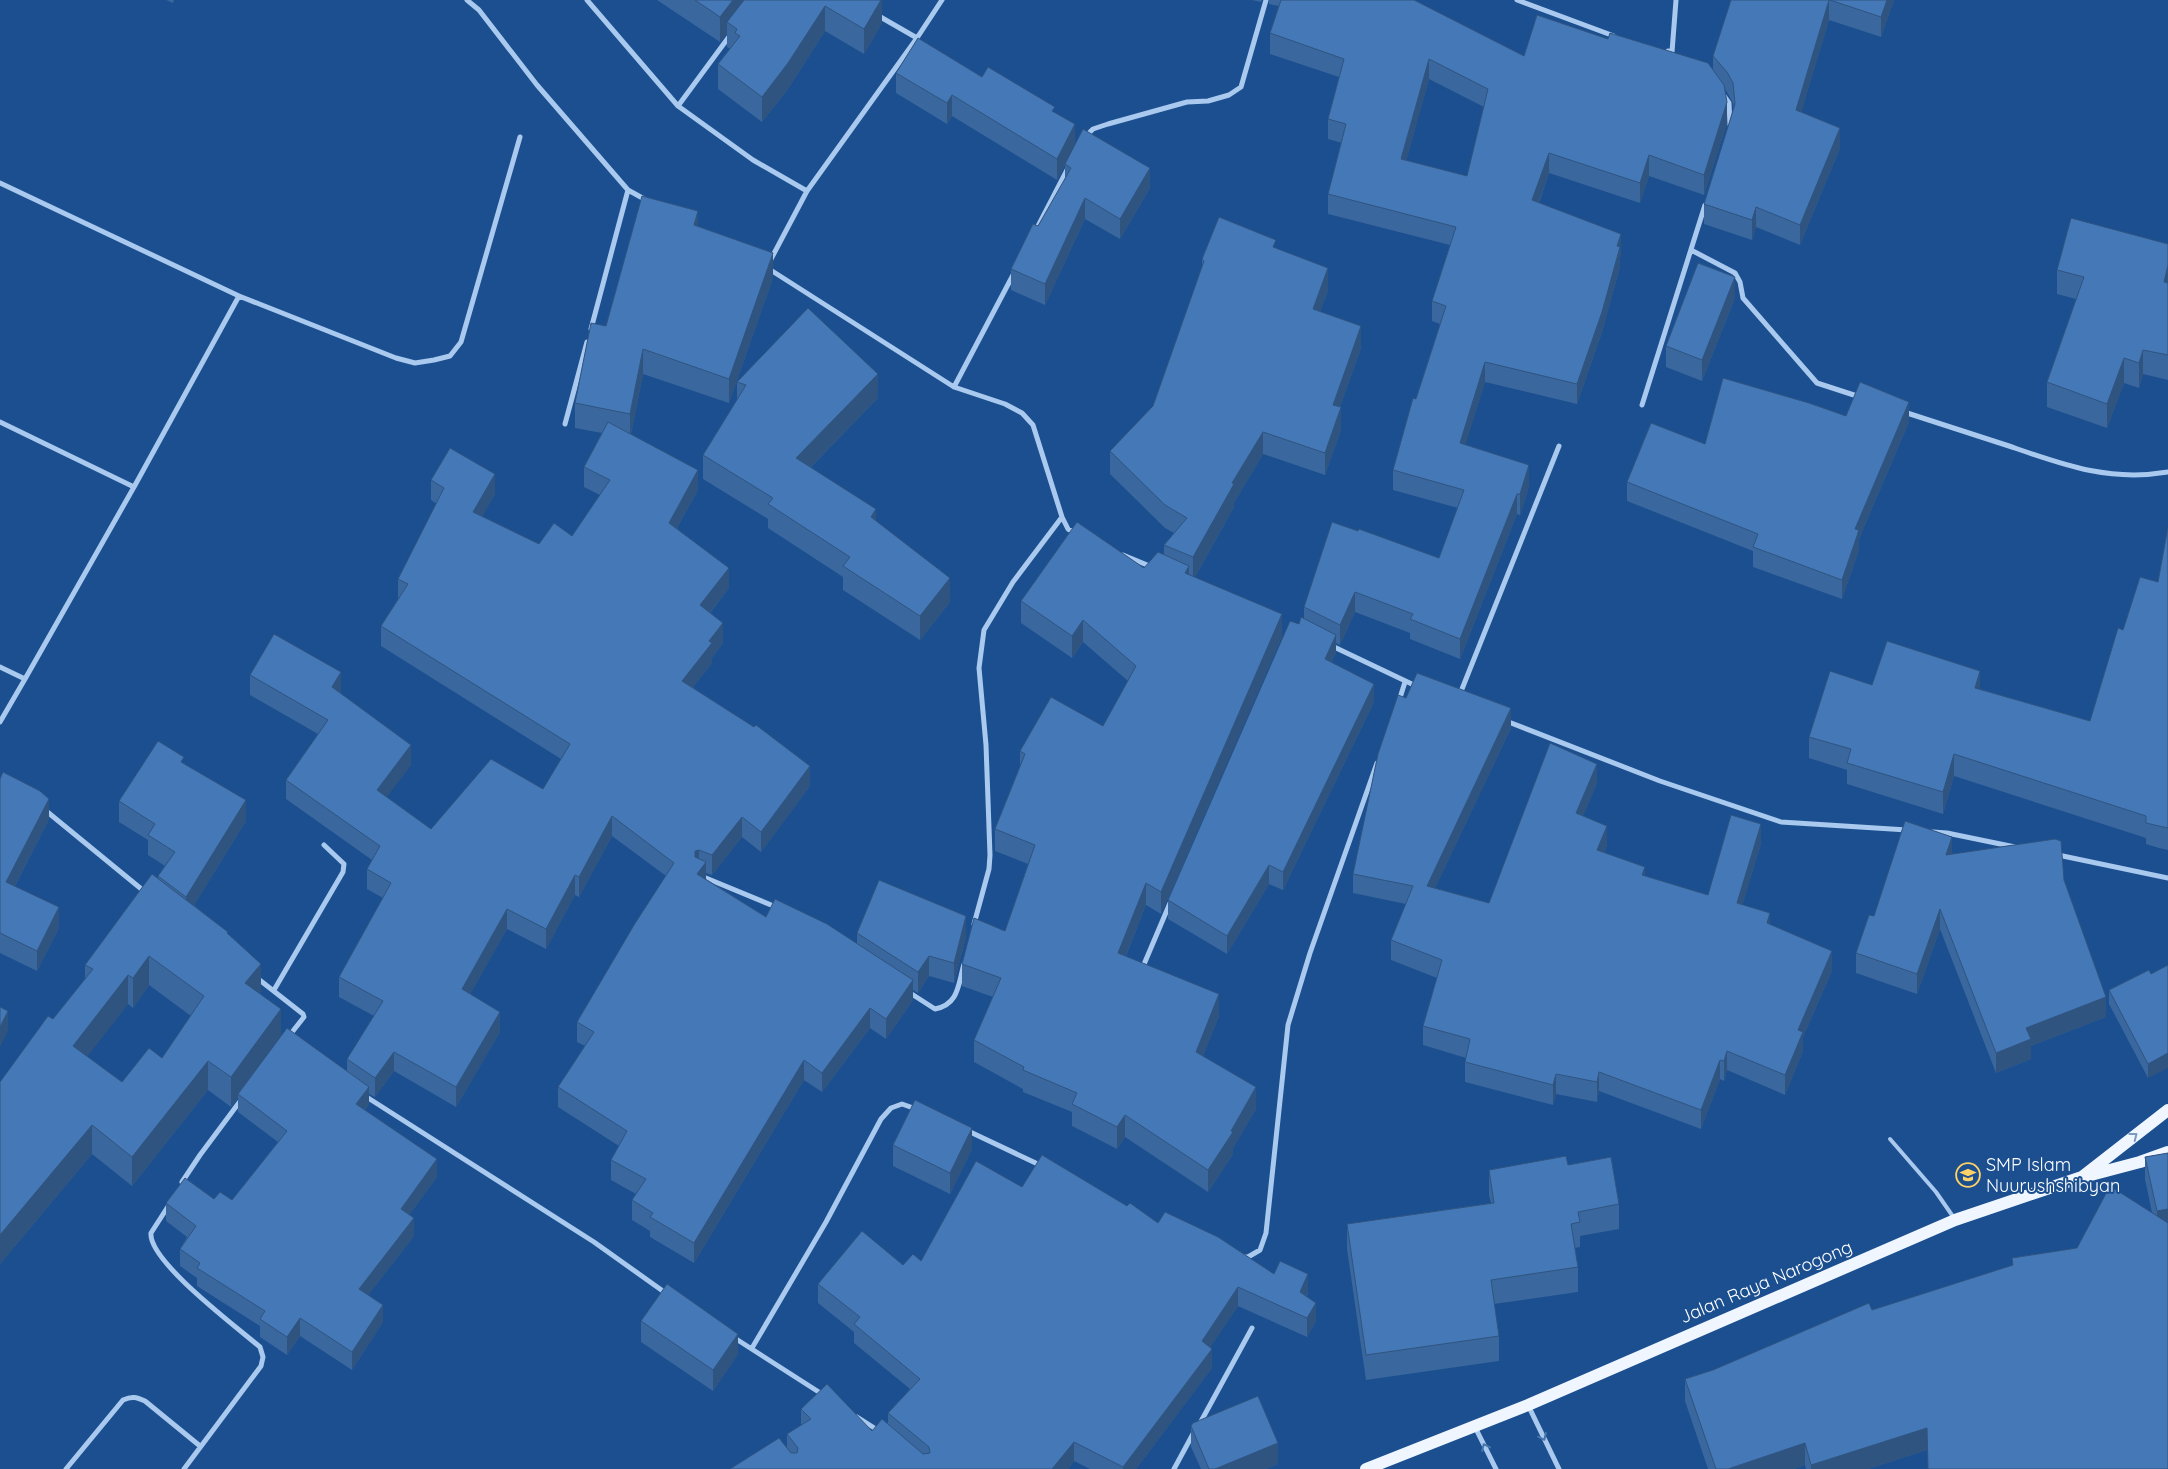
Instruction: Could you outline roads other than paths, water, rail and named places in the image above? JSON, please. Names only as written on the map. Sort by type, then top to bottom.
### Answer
[{"type":"main road","name":"Jalan Raya Narogong","points":[[1366,1469],[1528,1405],[1955,1220],[2082,1177],[2168,1110]]},
{"type":"main road","points":[[2082,1177],[2140,1162],[2168,1152]]},
{"type":"street","points":[[467,0],[479,10],[537,85],[628,190],[654,204]]},
{"type":"street","points":[[587,0],[678,106],[753,160],[807,191]]},
{"type":"street","points":[[942,0],[917,38],[807,191],[766,268],[954,388],[1005,404],[1022,413],[1033,425],[1062,517],[1068,529],[1081,537]]},
{"type":"street","points":[[1082,140],[1093,128],[1187,102],[1208,101],[1229,95],[1241,86],[1266,0]]},
{"type":"street","points":[[1517,0],[1625,40]]},
{"type":"street","points":[[1672,52],[1676,0]]},
{"type":"street","points":[[875,14],[917,38]]},
{"type":"street","points":[[678,106],[734,30]]},
{"type":"street","points":[[1663,50],[1672,52],[1679,57]]},
{"type":"street","points":[[1719,89],[1729,104],[1731,123],[1728,132]]},
{"type":"street","points":[[0,183],[239,296],[396,358],[415,363],[450,356],[461,342],[520,137]]},
{"type":"street","points":[[1032,238],[1068,167]]},
{"type":"street","points":[[565,424],[628,190]]},
{"type":"street","points":[[1642,405],[1708,195]]},
{"type":"street","points":[[1691,250],[1735,273],[1740,282],[1743,298],[1816,383],[1863,398]]},
{"type":"street","points":[[954,388],[1014,273]]},
{"type":"street","points":[[0,722],[134,487],[239,296]]},
{"type":"street","points":[[1899,410],[2074,468],[2105,474],[2143,476],[2168,472]]},
{"type":"street","points":[[0,422],[134,487]]},
{"type":"street","points":[[1457,701],[1559,446]]},
{"type":"street","points":[[972,934],[989,868],[990,855],[986,745],[979,668],[984,630],[1013,582],[1062,517]]},
{"type":"street","points":[[1118,552],[1154,568]]},
{"type":"street","points":[[1326,643],[1405,682],[1422,688]]},
{"type":"street","points":[[0,667],[25,679]]},
{"type":"street","points":[[1395,710],[1405,682]]},
{"type":"street","points":[[1503,719],[1660,781],[1781,822],[1917,831]]},
{"type":"street","points":[[1240,1257],[1248,1257],[1260,1250],[1266,1233],[1288,1025],[1310,953],[1379,757]]},
{"type":"street","points":[[43,808],[148,894]]},
{"type":"street","points":[[1927,831],[2024,848]]},
{"type":"street","points":[[274,990],[343,872],[344,864],[324,846]]},
{"type":"street","points":[[2052,854],[2168,878]]},
{"type":"street","points":[[698,874],[783,910]]},
{"type":"street","points":[[1141,971],[1172,898]]},
{"type":"street","points":[[903,988],[935,1009],[946,1007],[954,999],[964,962]]},
{"type":"street","points":[[254,975],[303,1014],[304,1018],[286,1040]]},
{"type":"street","points":[[179,1188],[200,1155],[246,1094]]},
{"type":"street","points":[[361,1094],[594,1242],[672,1297]]},
{"type":"street","points":[[752,1348],[826,1222],[881,1119],[891,1108],[902,1104],[920,1111]]},
{"type":"street","points":[[956,1125],[1044,1167]]},
{"type":"street","points":[[174,1196],[151,1233],[153,1245],[174,1274],[260,1347],[263,1357],[261,1366],[184,1469]]},
{"type":"street","points":[[1174,1469],[1252,1328]]},
{"type":"street","points":[[727,1334],[752,1348],[834,1402]]},
{"type":"street","points":[[66,1469],[123,1400],[128,1397],[135,1396],[145,1400],[200,1446]]},
{"type":"street","points":[[1528,1405],[1559,1469]]},
{"type":"street","points":[[851,1413],[884,1434]]},
{"type":"street","points":[[1475,1426],[1496,1469]]},
{"type":"lane","points":[[1890,1139],[1936,1192],[1955,1220]]},
{"type":"place","name":"SMP Islam Nuurushshibyan","points":[[1968,1175]]}]
